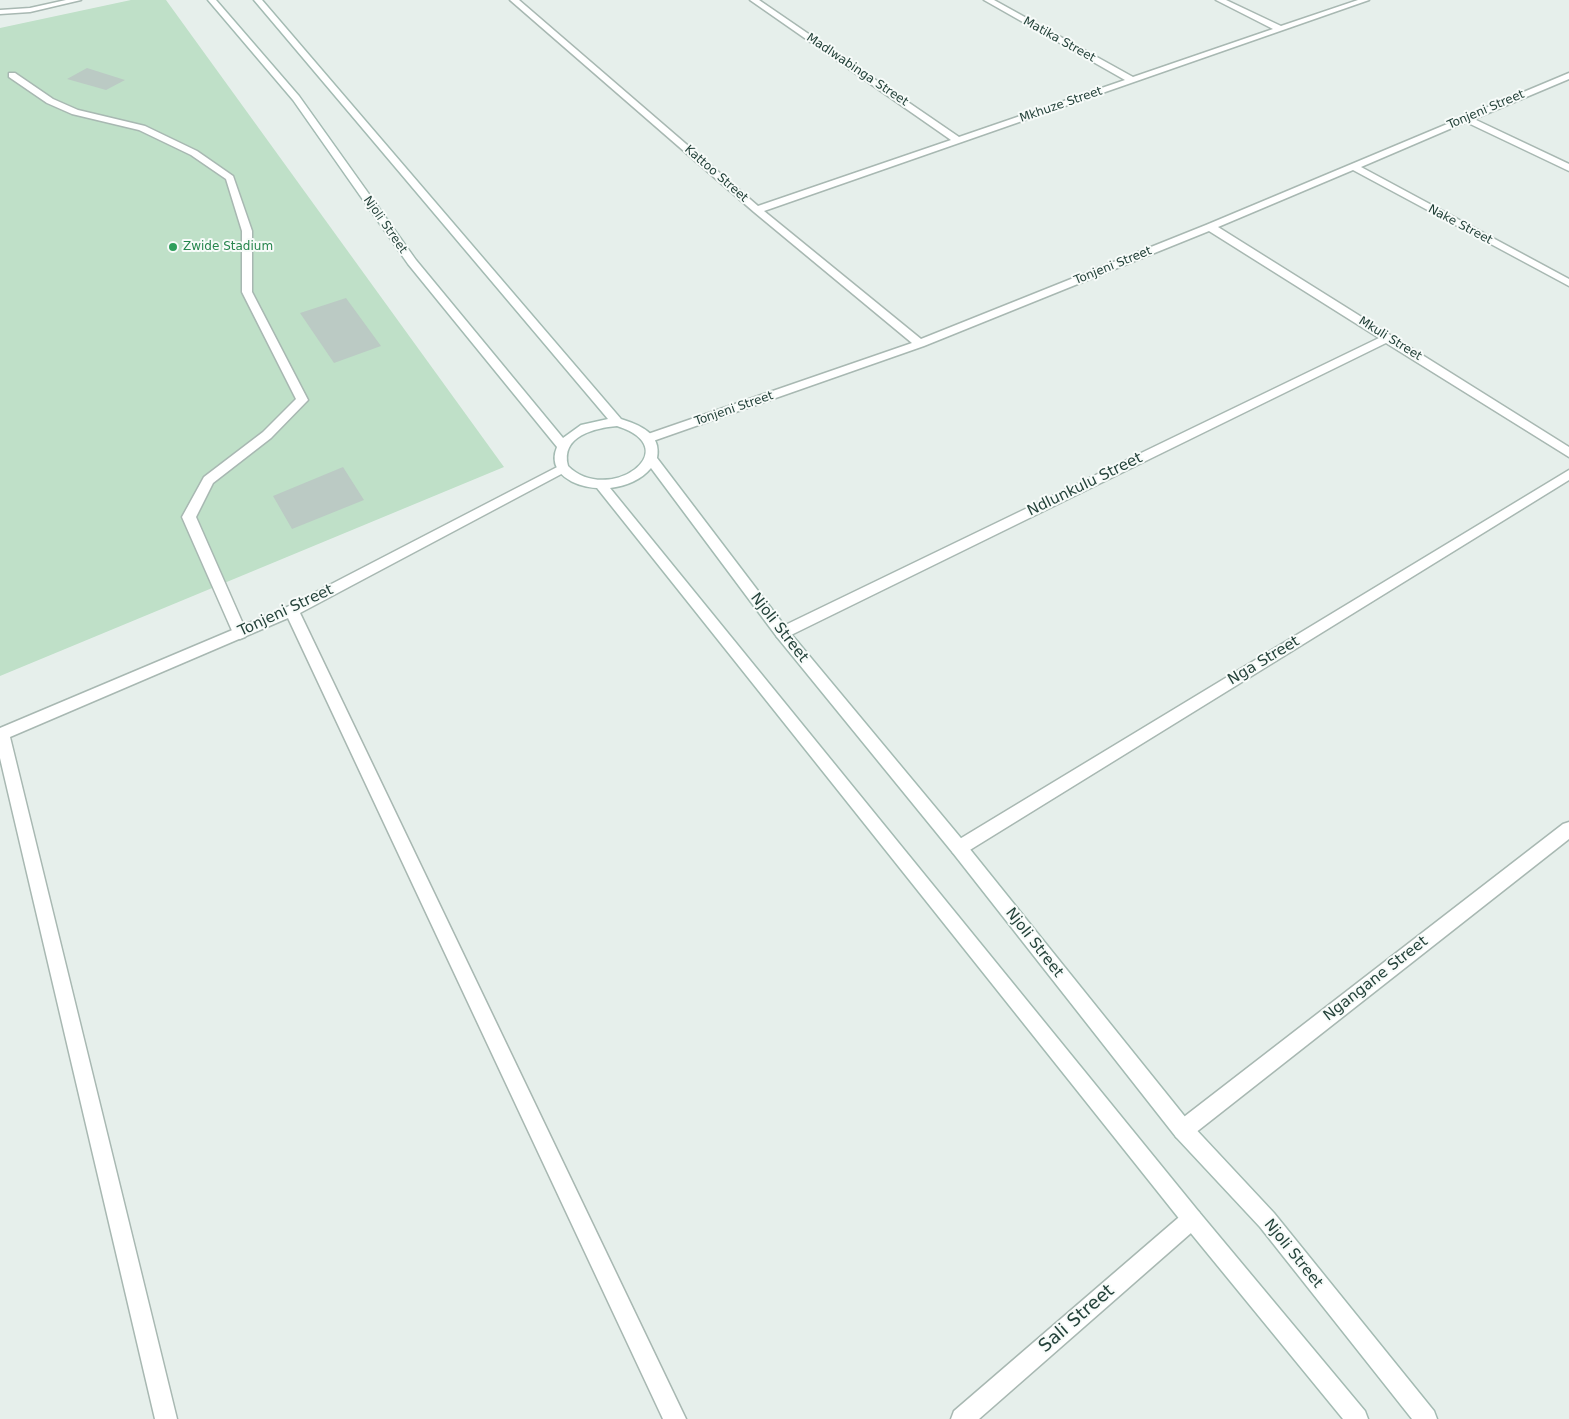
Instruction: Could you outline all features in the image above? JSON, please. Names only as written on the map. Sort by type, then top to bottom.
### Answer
[{"type":"street","points":[[0,12],[30,10],[78,0]]},
{"type":"street","name":"Njoli Street","points":[[212,0],[296,98],[412,262],[563,446]]},
{"type":"street","points":[[258,0],[617,422]]},
{"type":"street","name":"Kattoo Street","points":[[514,0],[758,210],[920,344]]},
{"type":"street","name":"Madlwabinga Street","points":[[754,0],[959,141]]},
{"type":"street","name":"Matika Street","points":[[988,0],[1131,80]]},
{"type":"street","points":[[1220,0],[1280,29]]},
{"type":"street","name":"Mkhuze Street","points":[[758,210],[1365,0]]},
{"type":"street","points":[[12,75],[50,101],[75,112],[142,128],[194,153],[230,178],[247,231],[247,292],[302,400],[267,435],[208,480],[190,517],[240,633]]},
{"type":"street","name":"Tonjeni Street","points":[[649,438],[920,344],[1210,227],[1569,76]]},
{"type":"street","points":[[1466,119],[1569,168]]},
{"type":"street","name":"Nake Street","points":[[1352,166],[1569,283]]},
{"type":"street","name":"Mkuli Street","points":[[1210,227],[1569,453]]},
{"type":"street","name":"Ndlunkulu Street","points":[[782,632],[1388,338]]},
{"type":"street","points":[[617,422],[640,430],[649,438],[653,448],[651,459],[644,469],[632,478],[617,483],[600,485],[585,482],[572,476],[563,468],[560,457],[563,446],[571,437],[583,429],[597,424],[617,422]]},
{"type":"street","name":"Njoli Street","points":[[651,459],[782,632],[959,848],[1183,1130],[1267,1220],[1426,1419]]},
{"type":"street","name":"Tonjeni Street","points":[[1,734],[292,611],[563,468]]},
{"type":"street","name":"Nga Street","points":[[959,848],[1569,474]]},
{"type":"street","points":[[600,485],[1192,1219],[1357,1419]]},
{"type":"street","points":[[292,611],[675,1419]]},
{"type":"street","points":[[1,734],[166,1419]]},
{"type":"street","name":"Ngangane Street","points":[[1183,1130],[1569,829]]},
{"type":"street","name":"Sali Street","points":[[962,1419],[1192,1219]]},
{"type":"green space","name":"Zwide Stadium","points":[[131,0],[166,0],[504,467],[0,676],[0,28]]},
{"type":"building","points":[[87,68],[125,80],[106,90],[67,79]]},
{"type":"building","points":[[346,298],[381,346],[334,363],[300,313]]},
{"type":"building","points":[[343,467],[364,500],[292,529],[273,496]]},
{"type":"place","name":"Zwide Stadium","points":[[173,247]]}]
